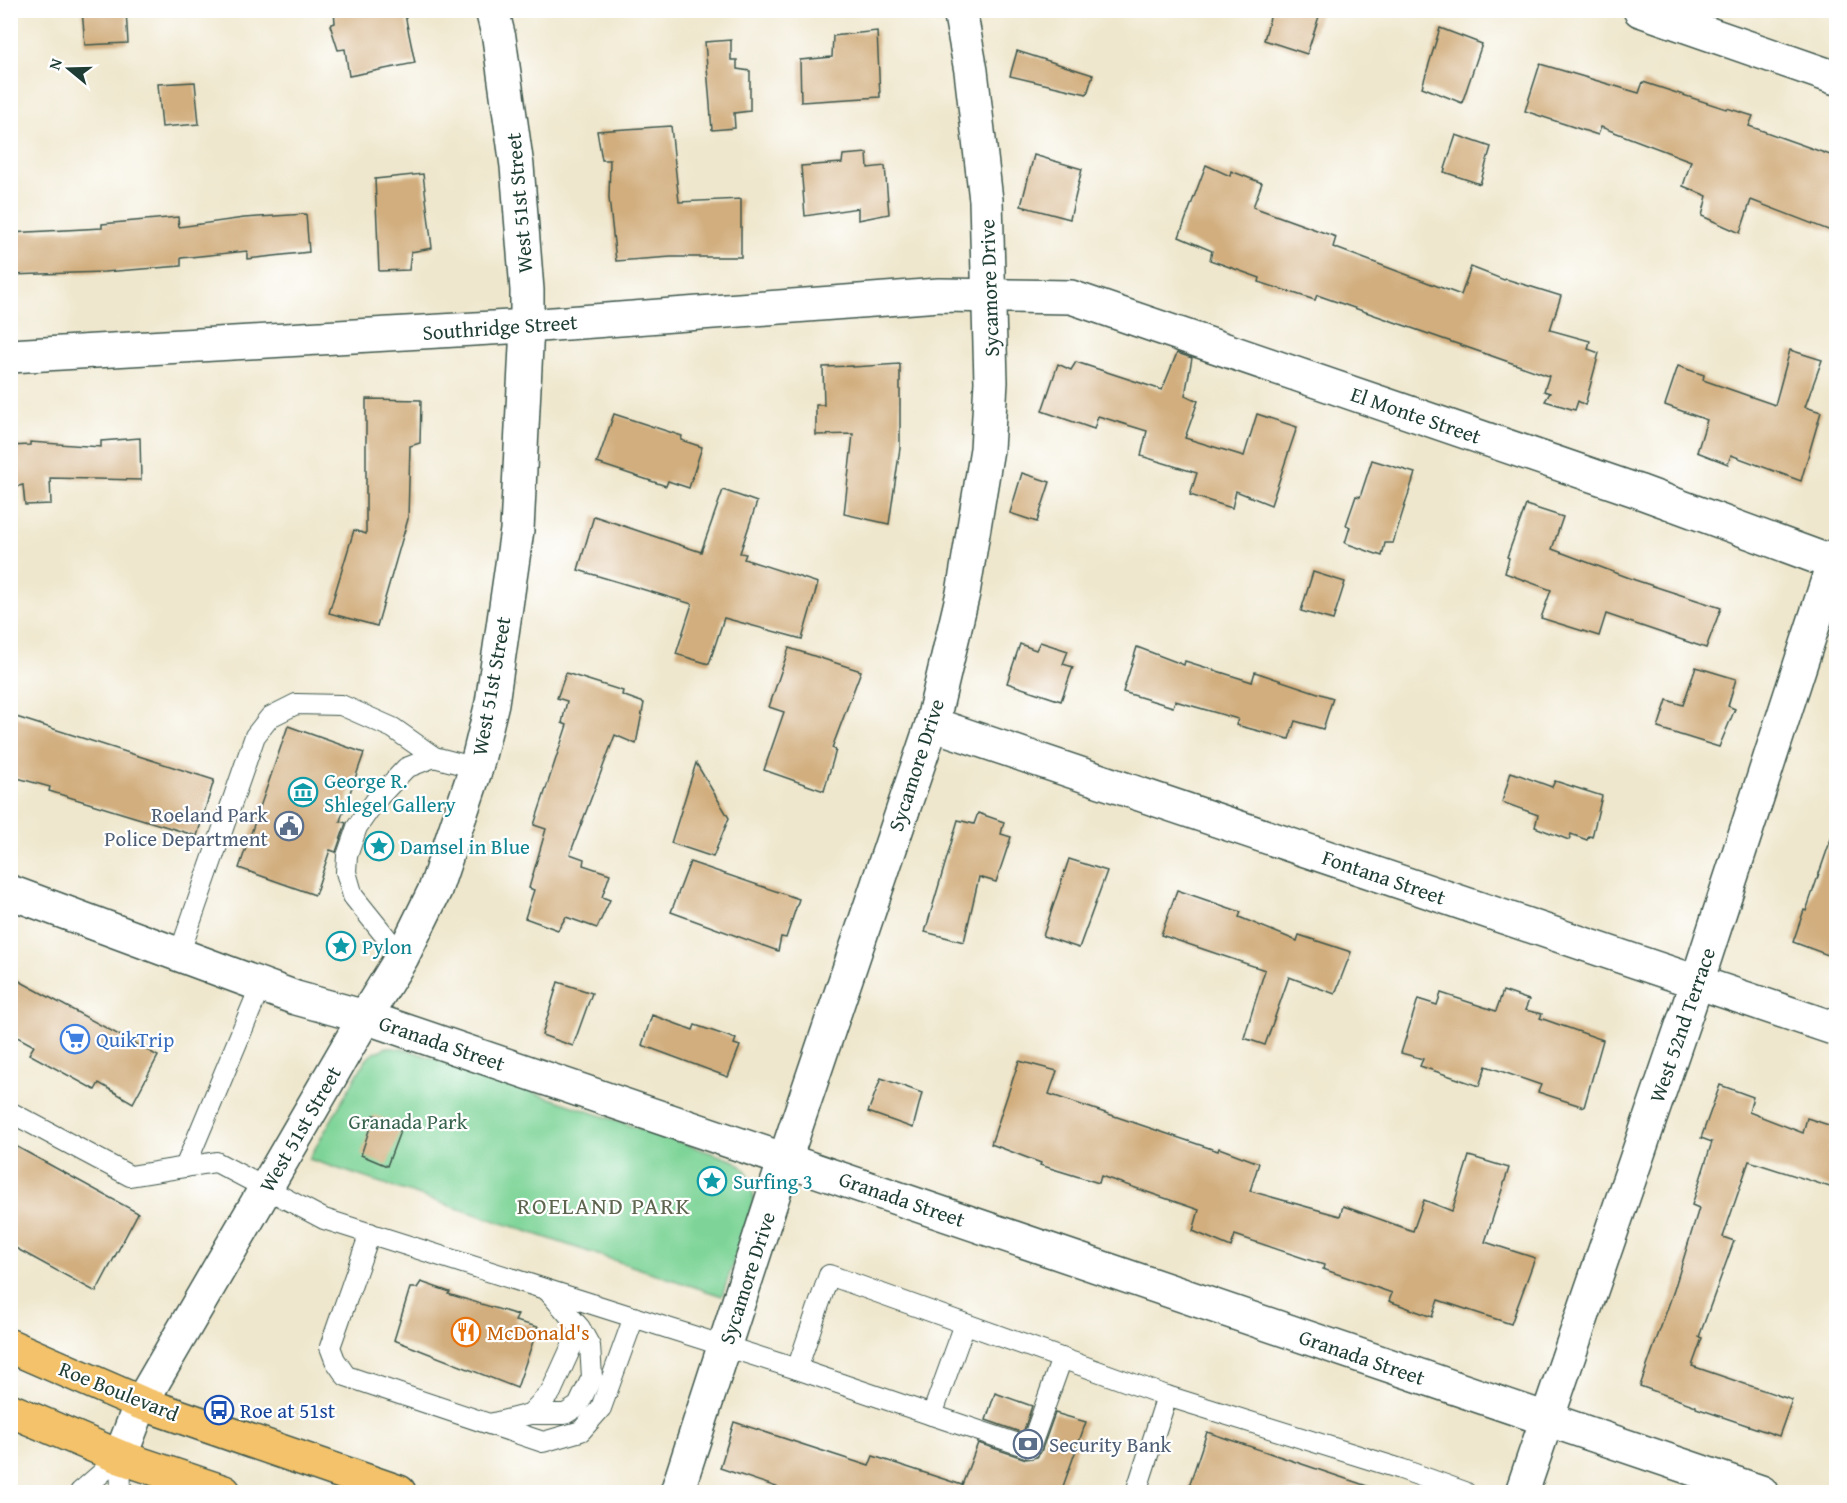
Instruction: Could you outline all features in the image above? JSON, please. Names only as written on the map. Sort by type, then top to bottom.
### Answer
[{"type":"main road","name":"Roe Boulevard","points":[[10,1346],[141,1403],[399,1492]]},
{"type":"main road","points":[[10,1410],[120,1457],[225,1492]]},
{"type":"street","name":"West 51st Street","points":[[120,1457],[141,1403],[402,957],[435,890],[476,768],[492,703],[517,530],[527,326],[517,166],[499,38],[492,10]]},
{"type":"street","name":"Sycamore Drive","points":[[677,1492],[785,1159],[932,724],[963,593],[987,449],[992,382],[986,200],[971,71],[960,10]]},
{"type":"street","points":[[1640,10],[1836,78]]},
{"type":"street","name":"Southridge Street","points":[[10,356],[527,326],[939,295],[990,295]]},
{"type":"street","name":"El Monte Street","points":[[990,295],[1071,297],[1836,560]]},
{"type":"street","name":"West 52nd Terrace","points":[[1522,1492],[1697,982],[1836,560]]},
{"type":"street","name":"Fontana Street","points":[[932,724],[1836,1029]]},
{"type":"street","name":"Granada Street","points":[[10,892],[307,1002],[365,1017],[1761,1492]]},
{"type":"lane","points":[[179,955],[255,736],[270,717],[296,704],[341,705],[393,728],[434,757],[476,768]]},
{"type":"lane","points":[[402,957],[353,896],[346,872],[347,856],[357,827],[376,800],[406,768],[434,757]]},
{"type":"lane","points":[[185,1167],[261,986]]},
{"type":"lane","points":[[10,1112],[130,1176],[216,1162],[324,1219],[797,1369],[1030,1448],[1062,1358]]},
{"type":"lane","points":[[370,1233],[330,1347],[335,1360],[346,1376],[543,1442],[581,1431],[601,1408],[634,1317]]},
{"type":"lane","points":[[797,1369],[829,1275],[1167,1396],[1401,1469],[1465,1492]]},
{"type":"lane","points":[[490,1424],[530,1414],[565,1414],[578,1406],[592,1377],[590,1346],[580,1328],[548,1291]]},
{"type":"lane","points":[[932,1415],[965,1324]]},
{"type":"lane","points":[[530,1414],[551,1392],[580,1328]]},
{"type":"lane","points":[[1136,1492],[1167,1396]]},
{"type":"lane","points":[[80,1492],[120,1457]]},
{"type":"lane","points":[[120,1457],[121,1492]]},
{"type":"green space","name":"Granada Park","points":[[387,1047],[409,1050],[735,1161],[749,1175],[753,1191],[753,1205],[722,1296],[309,1159],[365,1061],[372,1054]]},
{"type":"building","points":[[82,10],[126,10],[128,43],[85,45]]},
{"type":"building","points":[[334,10],[404,10],[415,63],[349,76],[345,49],[338,50],[330,25],[335,23]]},
{"type":"building","points":[[1272,10],[1321,10],[1307,54],[1264,40]]},
{"type":"building","points":[[1440,28],[1482,44],[1462,103],[1422,87]]},
{"type":"building","points":[[877,31],[880,97],[801,102],[800,60],[832,57],[833,36]]},
{"type":"building","points":[[731,40],[731,60],[737,60],[737,69],[750,71],[750,111],[734,113],[735,128],[712,130],[705,42]]},
{"type":"building","points":[[1017,51],[1093,75],[1087,94],[1010,76]]},
{"type":"building","points":[[1540,64],[1639,93],[1643,82],[1753,116],[1749,126],[1836,157],[1836,233],[1751,200],[1740,233],[1702,216],[1707,196],[1683,186],[1691,161],[1601,127],[1598,135],[1525,111]]},
{"type":"building","points":[[195,82],[199,124],[162,127],[158,84]]},
{"type":"building","points":[[671,126],[679,202],[741,199],[741,257],[671,257],[616,261],[609,198],[610,160],[602,160],[597,131]]},
{"type":"building","points":[[1456,135],[1491,147],[1480,184],[1444,172]]},
{"type":"building","points":[[867,153],[868,168],[885,166],[889,214],[858,220],[858,208],[805,216],[801,166],[842,163],[843,155]]},
{"type":"building","points":[[1034,155],[1082,169],[1070,219],[1021,206]]},
{"type":"building","points":[[1206,165],[1230,176],[1231,171],[1262,183],[1253,207],[1336,237],[1333,247],[1461,295],[1471,267],[1504,280],[1561,296],[1550,330],[1590,341],[1588,349],[1599,353],[1585,405],[1578,401],[1575,410],[1545,401],[1550,393],[1544,391],[1549,376],[1317,295],[1315,300],[1259,282],[1260,278],[1210,260],[1212,251],[1179,237]]},
{"type":"building","points":[[423,174],[432,248],[411,252],[409,270],[379,271],[375,179]]},
{"type":"building","points":[[306,214],[309,252],[247,259],[247,251],[181,258],[181,266],[104,272],[10,275],[10,233],[102,228],[102,224],[178,217],[179,227],[244,218]]},
{"type":"building","points":[[1790,350],[1822,360],[1805,407],[1821,412],[1801,481],[1731,455],[1728,464],[1697,452],[1707,420],[1665,405],[1678,366],[1704,375],[1703,380],[1775,405]]},
{"type":"building","points":[[1177,353],[1192,358],[1185,395],[1198,401],[1185,438],[1244,456],[1257,414],[1297,427],[1271,505],[1236,491],[1232,508],[1190,495],[1197,473],[1141,456],[1147,431],[1098,416],[1094,429],[1042,411],[1058,364],[1071,370],[1076,362],[1162,390]]},
{"type":"building","points":[[900,364],[900,448],[889,524],[844,514],[853,434],[816,435],[816,405],[824,405],[823,367]]},
{"type":"building","points":[[366,399],[421,400],[420,443],[410,446],[408,519],[377,626],[329,613],[354,530],[366,534]]},
{"type":"building","points":[[614,414],[682,436],[681,440],[702,447],[689,488],[668,481],[666,486],[597,463]]},
{"type":"building","points":[[140,438],[141,480],[50,478],[51,504],[25,505],[23,485],[10,488],[10,446],[30,445],[30,442],[101,447],[101,441]]},
{"type":"building","points":[[1372,460],[1415,473],[1393,543],[1385,543],[1382,556],[1345,543],[1350,527],[1346,525],[1356,496],[1360,497]]},
{"type":"building","points":[[1022,473],[1050,482],[1037,522],[1010,513]]},
{"type":"building","points":[[723,490],[757,502],[740,553],[746,554],[744,559],[818,583],[802,639],[724,618],[709,664],[676,654],[692,604],[578,570],[594,516],[701,552]]},
{"type":"building","points":[[1526,505],[1563,517],[1552,549],[1635,580],[1721,608],[1706,648],[1606,614],[1599,636],[1541,618],[1551,590],[1505,573],[1509,558],[1507,557]]},
{"type":"building","points":[[1313,572],[1345,582],[1333,620],[1301,611]]},
{"type":"building","points":[[1040,642],[1068,651],[1063,664],[1073,667],[1061,701],[1007,683],[1020,644],[1036,650]]},
{"type":"building","points":[[1137,647],[1184,665],[1185,661],[1252,682],[1255,672],[1333,698],[1323,729],[1295,721],[1289,739],[1236,725],[1238,719],[1175,701],[1173,707],[1123,692]]},
{"type":"building","points":[[789,648],[861,671],[832,748],[836,750],[824,791],[764,770],[784,712],[769,707]]},
{"type":"building","points":[[1696,667],[1736,679],[1728,706],[1735,709],[1719,747],[1658,728],[1667,700],[1683,705]]},
{"type":"building","points":[[566,673],[623,691],[622,695],[644,703],[636,744],[615,735],[570,854],[584,859],[583,865],[610,874],[602,897],[610,900],[597,928],[566,917],[558,930],[525,918],[534,890],[529,888],[546,829],[534,825],[567,725],[562,723],[567,701],[557,698]]},
{"type":"building","points":[[10,715],[214,780],[197,836],[49,791],[50,787],[10,776]]},
{"type":"building","points":[[288,726],[364,753],[340,821],[346,823],[336,852],[330,850],[315,895],[239,868]]},
{"type":"building","points":[[696,763],[729,818],[713,857],[671,843]]},
{"type":"building","points":[[1511,772],[1552,787],[1555,781],[1602,796],[1592,837],[1589,836],[1587,840],[1571,834],[1569,840],[1535,827],[1538,815],[1502,802]]},
{"type":"building","points":[[978,813],[1004,822],[1001,834],[1011,837],[996,882],[979,877],[964,942],[925,932],[958,820],[974,824]]},
{"type":"building","points":[[1832,836],[1836,837],[1836,958],[1793,942]]},
{"type":"building","points":[[1069,859],[1107,871],[1079,948],[1043,936]]},
{"type":"building","points":[[690,862],[799,899],[786,938],[781,937],[778,951],[671,912]]},
{"type":"building","points":[[1177,890],[1241,912],[1239,917],[1297,941],[1299,935],[1351,952],[1335,994],[1289,977],[1265,1045],[1244,1038],[1265,970],[1161,935]]},
{"type":"building","name":"QuikTrip","points":[[10,976],[158,1056],[133,1103],[99,1083],[95,1090],[29,1054],[34,1046],[10,1033]]},
{"type":"building","points":[[558,982],[592,993],[573,1046],[542,1035]]},
{"type":"building","points":[[1503,991],[1529,1000],[1525,1010],[1542,1014],[1540,1018],[1603,1040],[1584,1107],[1538,1092],[1541,1085],[1486,1066],[1479,1086],[1420,1066],[1423,1059],[1401,1053],[1418,999],[1437,1005],[1441,993],[1496,1011]]},
{"type":"building","points":[[652,1015],[693,1030],[695,1025],[736,1039],[734,1044],[740,1046],[728,1077],[642,1045]]},
{"type":"building","points":[[1019,1061],[1057,1071],[1049,1094],[1259,1163],[1250,1191],[1340,1216],[1343,1206],[1413,1231],[1424,1200],[1452,1211],[1469,1156],[1509,1168],[1485,1242],[1535,1258],[1511,1324],[1438,1300],[1432,1317],[1389,1301],[1392,1293],[1323,1269],[1324,1265],[1235,1235],[1231,1247],[1193,1231],[1199,1210],[1101,1176],[1099,1183],[1040,1165],[1041,1163],[991,1144]]},
{"type":"building","points":[[881,1078],[922,1093],[913,1128],[868,1112]]},
{"type":"building","points":[[1720,1085],[1753,1097],[1749,1112],[1803,1133],[1807,1118],[1835,1127],[1829,1150],[1836,1153],[1836,1189],[1749,1161],[1723,1237],[1734,1241],[1699,1337],[1702,1338],[1692,1366],[1792,1400],[1779,1436],[1640,1386],[1674,1290],[1699,1208],[1692,1205],[1712,1142],[1701,1138]]},
{"type":"building","points":[[374,1115],[402,1126],[387,1166],[361,1155]]},
{"type":"building","points":[[10,1143],[138,1213],[96,1292],[10,1245]]},
{"type":"building","name":"McDonald's","points":[[421,1282],[450,1292],[448,1294],[518,1315],[515,1321],[538,1327],[517,1388],[394,1340],[410,1288],[417,1288]]},
{"type":"building","points":[[995,1393],[1032,1406],[1023,1433],[986,1420]]},
{"type":"building","points":[[1055,1413],[1086,1422],[1061,1492],[791,1492],[720,1468],[734,1422],[869,1466],[873,1456],[962,1485],[978,1443],[1026,1459],[1037,1457],[1041,1452]]},
{"type":"building","points":[[1207,1432],[1373,1488],[1372,1492],[1187,1492]]},
{"type":"place","name":"George R. Shlegel Gallery","points":[[303,792]]},
{"type":"place","name":"Roeland Park Police Department","points":[[289,826]]},
{"type":"place","name":"Damsel in Blue","points":[[379,846]]},
{"type":"place","name":"Pylon","points":[[341,946]]},
{"type":"place","name":"QuikTrip","points":[[75,1039]]},
{"type":"place","name":"Surfing 3","points":[[712,1181]]},
{"type":"place","name":"McDonald's","points":[[466,1332]]},
{"type":"place","name":"Roe at 51st","points":[[219,1410]]},
{"type":"place","name":"Security Bank","points":[[1028,1444]]},
{"type":"district","name":"ROELAND PARK","points":[[604,1205]]}]
